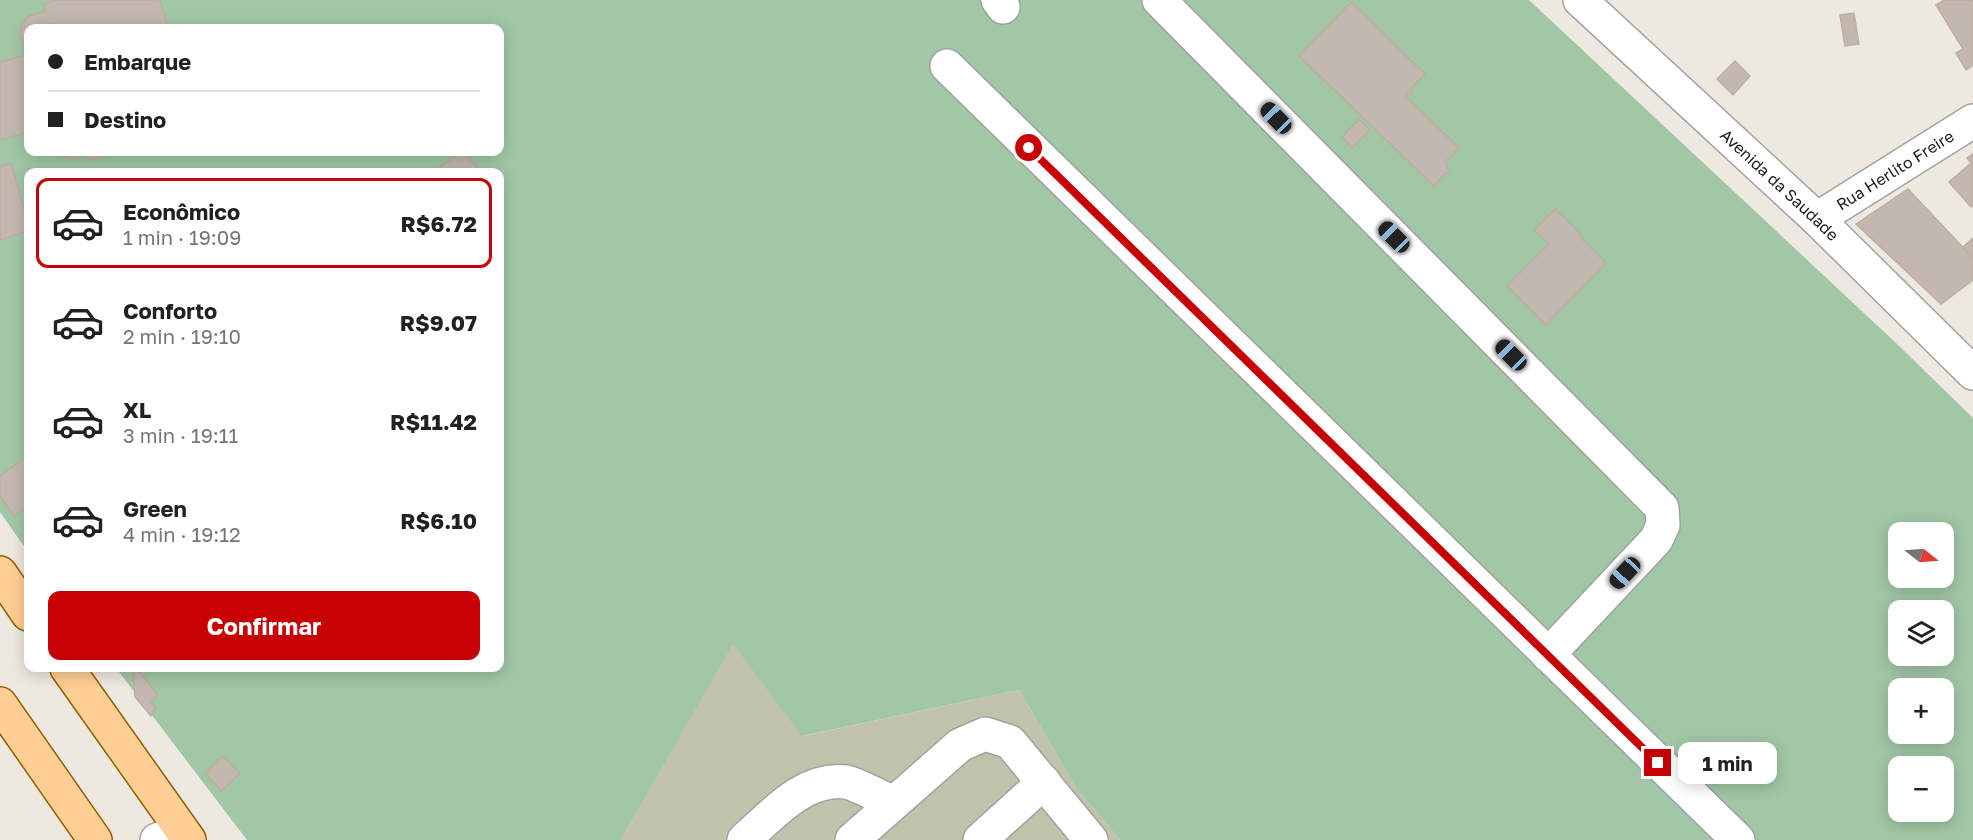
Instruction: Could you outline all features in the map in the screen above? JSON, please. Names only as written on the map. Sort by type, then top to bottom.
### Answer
[{"type":"main road","points":[[0,573],[24,608]]},
{"type":"main road","points":[[69,672],[176,837]]},
{"type":"main road","points":[[0,704],[95,840]]},
{"type":"street","points":[[1159,0],[1662,508],[1663,525],[1656,540],[1548,655]]},
{"type":"street","name":"Avenida da Saudade","points":[[1580,0],[1816,219],[1973,373]]},
{"type":"street","points":[[946,66],[1737,840]]},
{"type":"street","name":"Rua Herlito Freire","points":[[1816,219],[1973,121]]},
{"type":"street","points":[[852,840],[960,745],[985,734],[1010,742],[1091,840]]},
{"type":"street","points":[[744,840],[795,795],[820,784],[847,782],[893,803]]},
{"type":"street","points":[[980,840],[1044,782]]},
{"type":"shaded area","points":[[733,643],[803,736],[1019,690],[1077,789],[1120,840],[621,840]]},
{"type":"green space","points":[[0,0],[1529,0],[1896,343],[1973,418],[1973,840],[1120,840],[1077,789],[1019,690],[802,736],[733,644],[621,840],[247,840],[119,672],[504,672],[504,168],[24,168],[24,546],[0,512]]},
{"type":"building","points":[[58,0],[160,0],[167,24],[24,24],[24,48],[20,33],[22,24],[29,16],[46,11],[44,4]]},
{"type":"building","points":[[1944,0],[1973,0],[1973,65],[1966,70],[1956,53],[1963,49],[1936,5]]},
{"type":"building","points":[[1351,2],[1425,74],[1410,90],[1413,93],[1411,95],[1408,92],[1405,96],[1459,148],[1445,162],[1449,170],[1434,186],[1299,56]]},
{"type":"building","points":[[1854,13],[1859,44],[1845,46],[1840,15]]},
{"type":"building","points":[[24,56],[24,133],[0,140],[0,62]]},
{"type":"building","points":[[1735,61],[1750,76],[1733,95],[1717,79]]},
{"type":"building","points":[[1359,119],[1370,130],[1352,148],[1342,137]]},
{"type":"building","points":[[1973,154],[1973,205],[1971,207],[1949,182],[1971,163],[1967,158]]},
{"type":"building","points":[[63,156],[81,156],[71,159]]},
{"type":"building","points":[[89,156],[105,156],[90,160]]},
{"type":"building","points":[[455,156],[467,156],[478,168],[439,168]]},
{"type":"building","points":[[11,163],[24,209],[24,232],[0,240],[0,167]]},
{"type":"building","points":[[1908,189],[1973,258],[1973,280],[1941,304],[1856,224]]},
{"type":"building","points":[[1555,209],[1606,263],[1546,325],[1507,286],[1549,244],[1534,230]]},
{"type":"building","points":[[1973,238],[1973,258],[1963,247]]},
{"type":"building","points":[[24,459],[24,509],[14,516],[0,496],[0,476]]},
{"type":"building","points":[[135,672],[139,672],[158,695],[151,701],[156,708],[151,716],[135,697],[133,675]]},
{"type":"building","points":[[222,756],[240,773],[222,791],[205,774]]},
{"type":"route","points":[[1029,148],[1658,763]]}]
